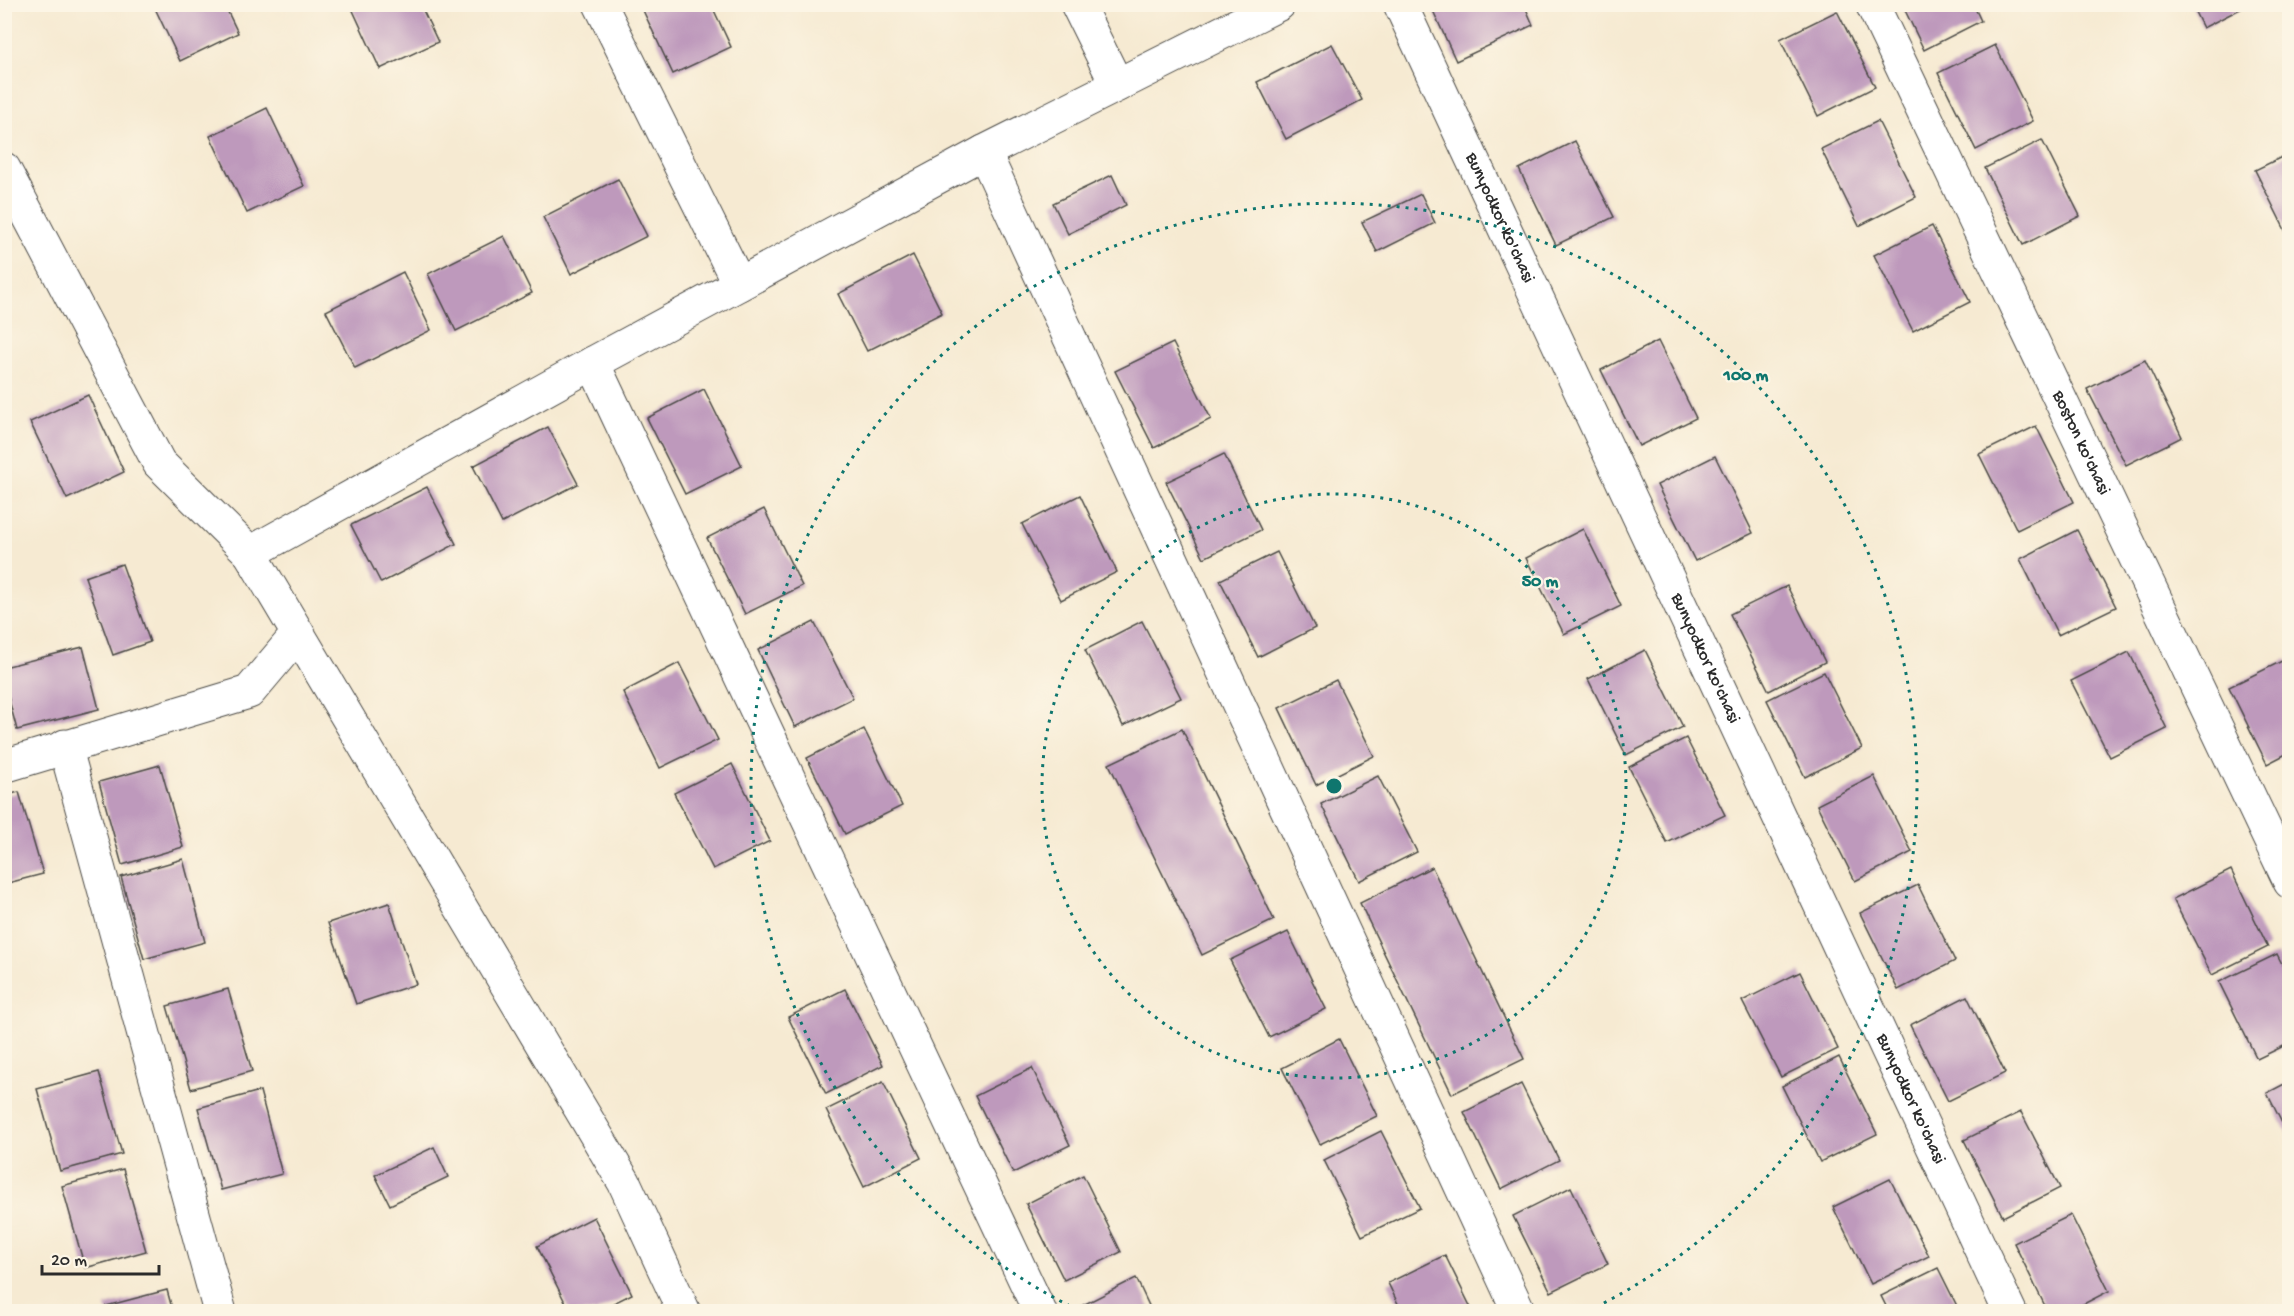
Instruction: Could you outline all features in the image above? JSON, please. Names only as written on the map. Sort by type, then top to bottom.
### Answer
[{"type":"street","points":[[600,4],[739,284]]},
{"type":"street","points":[[1077,4],[1117,84]]},
{"type":"street","points":[[250,553],[592,363],[984,152],[1279,4]]},
{"type":"street","name":"Bunyodkor ko'chasi","points":[[1400,4],[2010,1311]]},
{"type":"street","name":"Boston ko'chasi","points":[[1872,4],[2289,882]]},
{"type":"street","points":[[984,152],[1519,1311]]},
{"type":"street","points":[[4,169],[159,463],[250,553],[624,1182],[684,1311]]},
{"type":"street","points":[[592,363],[1040,1311]]},
{"type":"street","points":[[4,766],[249,692],[297,635]]},
{"type":"street","points":[[65,746],[220,1311]]},
{"type":"building","points":[[153,4],[224,4],[238,33],[180,61]]},
{"type":"building","points":[[350,4],[420,4],[438,42],[380,69]]},
{"type":"building","points":[[640,4],[711,4],[731,47],[673,74]]},
{"type":"building","points":[[1430,4],[1524,4],[1533,25],[1456,61]]},
{"type":"building","points":[[1902,4],[1973,4],[1981,21],[1924,50]]},
{"type":"building","points":[[2191,4],[2250,4],[2203,28]]},
{"type":"building","points":[[1837,11],[1875,87],[1818,116],[1780,39]]},
{"type":"building","points":[[1332,44],[1362,100],[1286,139],[1257,82]]},
{"type":"building","points":[[1995,45],[2033,121],[1976,150],[1938,73]]},
{"type":"building","points":[[267,108],[304,186],[247,213],[210,136]]},
{"type":"building","points":[[1878,121],[1916,197],[1859,226],[1821,149]]},
{"type":"building","points":[[2042,140],[2080,216],[2023,245],[1985,168]]},
{"type":"building","points":[[1575,141],[1614,217],[1556,245],[1519,169]]},
{"type":"building","points":[[2290,153],[2290,240],[2255,170]]},
{"type":"building","points":[[1112,175],[1126,205],[1068,234],[1053,203]]},
{"type":"building","points":[[618,179],[647,236],[571,274],[543,217]]},
{"type":"building","points":[[1421,194],[1435,223],[1377,252],[1362,222]]},
{"type":"building","points":[[1932,226],[1970,302],[1913,331],[1874,255]]},
{"type":"building","points":[[504,236],[532,293],[456,331],[428,274]]},
{"type":"building","points":[[913,255],[942,313],[867,351],[838,294]]},
{"type":"building","points":[[403,272],[431,330],[355,368],[326,311]]},
{"type":"building","points":[[1658,341],[1696,418],[1639,446],[1601,370]]},
{"type":"building","points":[[1173,343],[1211,419],[1154,448],[1115,371]]},
{"type":"building","points":[[2145,360],[2182,437],[2126,465],[2087,389]]},
{"type":"building","points":[[704,389],[742,466],[685,494],[647,418]]},
{"type":"building","points":[[88,395],[124,472],[67,499],[30,422]]},
{"type":"building","points":[[2036,426],[2074,502],[2017,530],[1979,454]]},
{"type":"building","points":[[548,427],[578,484],[502,523],[473,466]]},
{"type":"building","points":[[1224,454],[1261,530],[1204,558],[1166,482]]},
{"type":"building","points":[[1715,456],[1753,533],[1695,561],[1657,485]]},
{"type":"building","points":[[427,487],[456,544],[381,583],[351,525]]},
{"type":"building","points":[[1080,495],[1117,572],[1061,600],[1022,524]]},
{"type":"building","points":[[764,509],[802,586],[745,614],[707,538]]},
{"type":"building","points":[[1583,529],[1621,606],[1564,634],[1526,558]]},
{"type":"building","points":[[2077,530],[2116,607],[2058,635],[2020,559]]},
{"type":"building","points":[[1277,552],[1315,628],[1258,657],[1220,580]]},
{"type":"building","points":[[122,564],[150,642],[113,655],[85,577]]},
{"type":"building","points":[[1787,586],[1825,662],[1769,691],[1730,614]]},
{"type":"building","points":[[1142,621],[1181,698],[1123,726],[1085,650]]},
{"type":"building","points":[[814,622],[853,698],[795,727],[758,650]]},
{"type":"building","points":[[83,647],[99,709],[17,730],[4,681],[4,667]]},
{"type":"building","points":[[1645,650],[1683,727],[1626,755],[1588,679]]},
{"type":"building","points":[[2129,652],[2167,729],[2110,757],[2071,681]]},
{"type":"building","points":[[2286,659],[2290,665],[2290,752],[2267,764],[2229,687]]},
{"type":"building","points":[[679,663],[718,740],[660,768],[623,692]]},
{"type":"building","points":[[1824,672],[1862,748],[1805,777],[1767,700]]},
{"type":"building","points":[[1336,680],[1374,756],[1316,785],[1279,708]]},
{"type":"building","points":[[864,729],[902,806],[845,834],[807,758]]},
{"type":"building","points":[[1182,729],[1274,920],[1202,955],[1109,764]]},
{"type":"building","points":[[1686,738],[1725,815],[1667,843],[1629,767]]},
{"type":"building","points":[[732,764],[770,841],[713,869],[674,793]]},
{"type":"building","points":[[160,765],[183,847],[122,865],[99,782]]},
{"type":"building","points":[[1378,776],[1417,852],[1359,881],[1321,804]]},
{"type":"building","points":[[1874,776],[1912,852],[1855,881],[1817,805]]},
{"type":"building","points":[[19,792],[43,874],[4,884],[4,796]]},
{"type":"building","points":[[183,859],[205,942],[144,959],[121,877]]},
{"type":"building","points":[[1432,867],[1524,1059],[1452,1094],[1360,903]]},
{"type":"building","points":[[2231,870],[2268,947],[2212,975],[2173,899]]},
{"type":"building","points":[[1918,885],[1955,961],[1898,990],[1860,913]]},
{"type":"building","points":[[389,903],[416,984],[356,1004],[328,923]]},
{"type":"building","points":[[1288,932],[1326,1009],[1269,1037],[1230,960]]},
{"type":"building","points":[[2277,954],[2290,980],[2290,1043],[2257,1059],[2219,982]]},
{"type":"building","points":[[1800,972],[1838,1049],[1781,1077],[1742,1001]]},
{"type":"building","points":[[228,989],[252,1071],[191,1089],[167,1006]]},
{"type":"building","points":[[845,989],[883,1065],[826,1094],[788,1017]]},
{"type":"building","points":[[1967,996],[2005,1073],[1948,1101],[1910,1025]]},
{"type":"building","points":[[1339,1039],[1377,1116],[1320,1144],[1282,1068]]},
{"type":"building","points":[[1839,1057],[1877,1134],[1820,1162],[1782,1086]]},
{"type":"building","points":[[1032,1068],[1070,1145],[1013,1173],[975,1096]]},
{"type":"building","points":[[99,1072],[122,1154],[60,1171],[37,1089]]},
{"type":"building","points":[[2290,1081],[2290,1139],[2267,1093]]},
{"type":"building","points":[[883,1082],[921,1158],[864,1187],[826,1110]]},
{"type":"building","points":[[1521,1084],[1559,1160],[1501,1189],[1464,1112]]},
{"type":"building","points":[[260,1091],[282,1174],[221,1190],[198,1108]]},
{"type":"building","points":[[2021,1112],[2060,1188],[2003,1217],[1964,1140]]},
{"type":"building","points":[[1381,1131],[1420,1208],[1362,1236],[1324,1160]]},
{"type":"building","points":[[434,1147],[448,1177],[390,1205],[375,1175]]},
{"type":"building","points":[[123,1169],[146,1251],[85,1268],[62,1186]]},
{"type":"building","points":[[1083,1175],[1121,1252],[1064,1280],[1026,1204]]},
{"type":"building","points":[[1890,1179],[1929,1256],[1871,1284],[1833,1207]]},
{"type":"building","points":[[1571,1187],[1608,1264],[1551,1292],[1513,1216]]},
{"type":"building","points":[[2071,1215],[2109,1291],[2068,1312],[2048,1312],[2014,1243]]},
{"type":"building","points":[[594,1217],[632,1294],[596,1312],[570,1312],[537,1246]]},
{"type":"building","points":[[1445,1255],[1473,1312],[1402,1312],[1388,1283]]},
{"type":"building","points":[[1938,1268],[1960,1312],[1889,1312],[1881,1296]]},
{"type":"building","points":[[1136,1278],[1152,1312],[1081,1312],[1079,1307]]},
{"type":"building","points":[[167,1290],[173,1312],[107,1312],[106,1306]]}]
